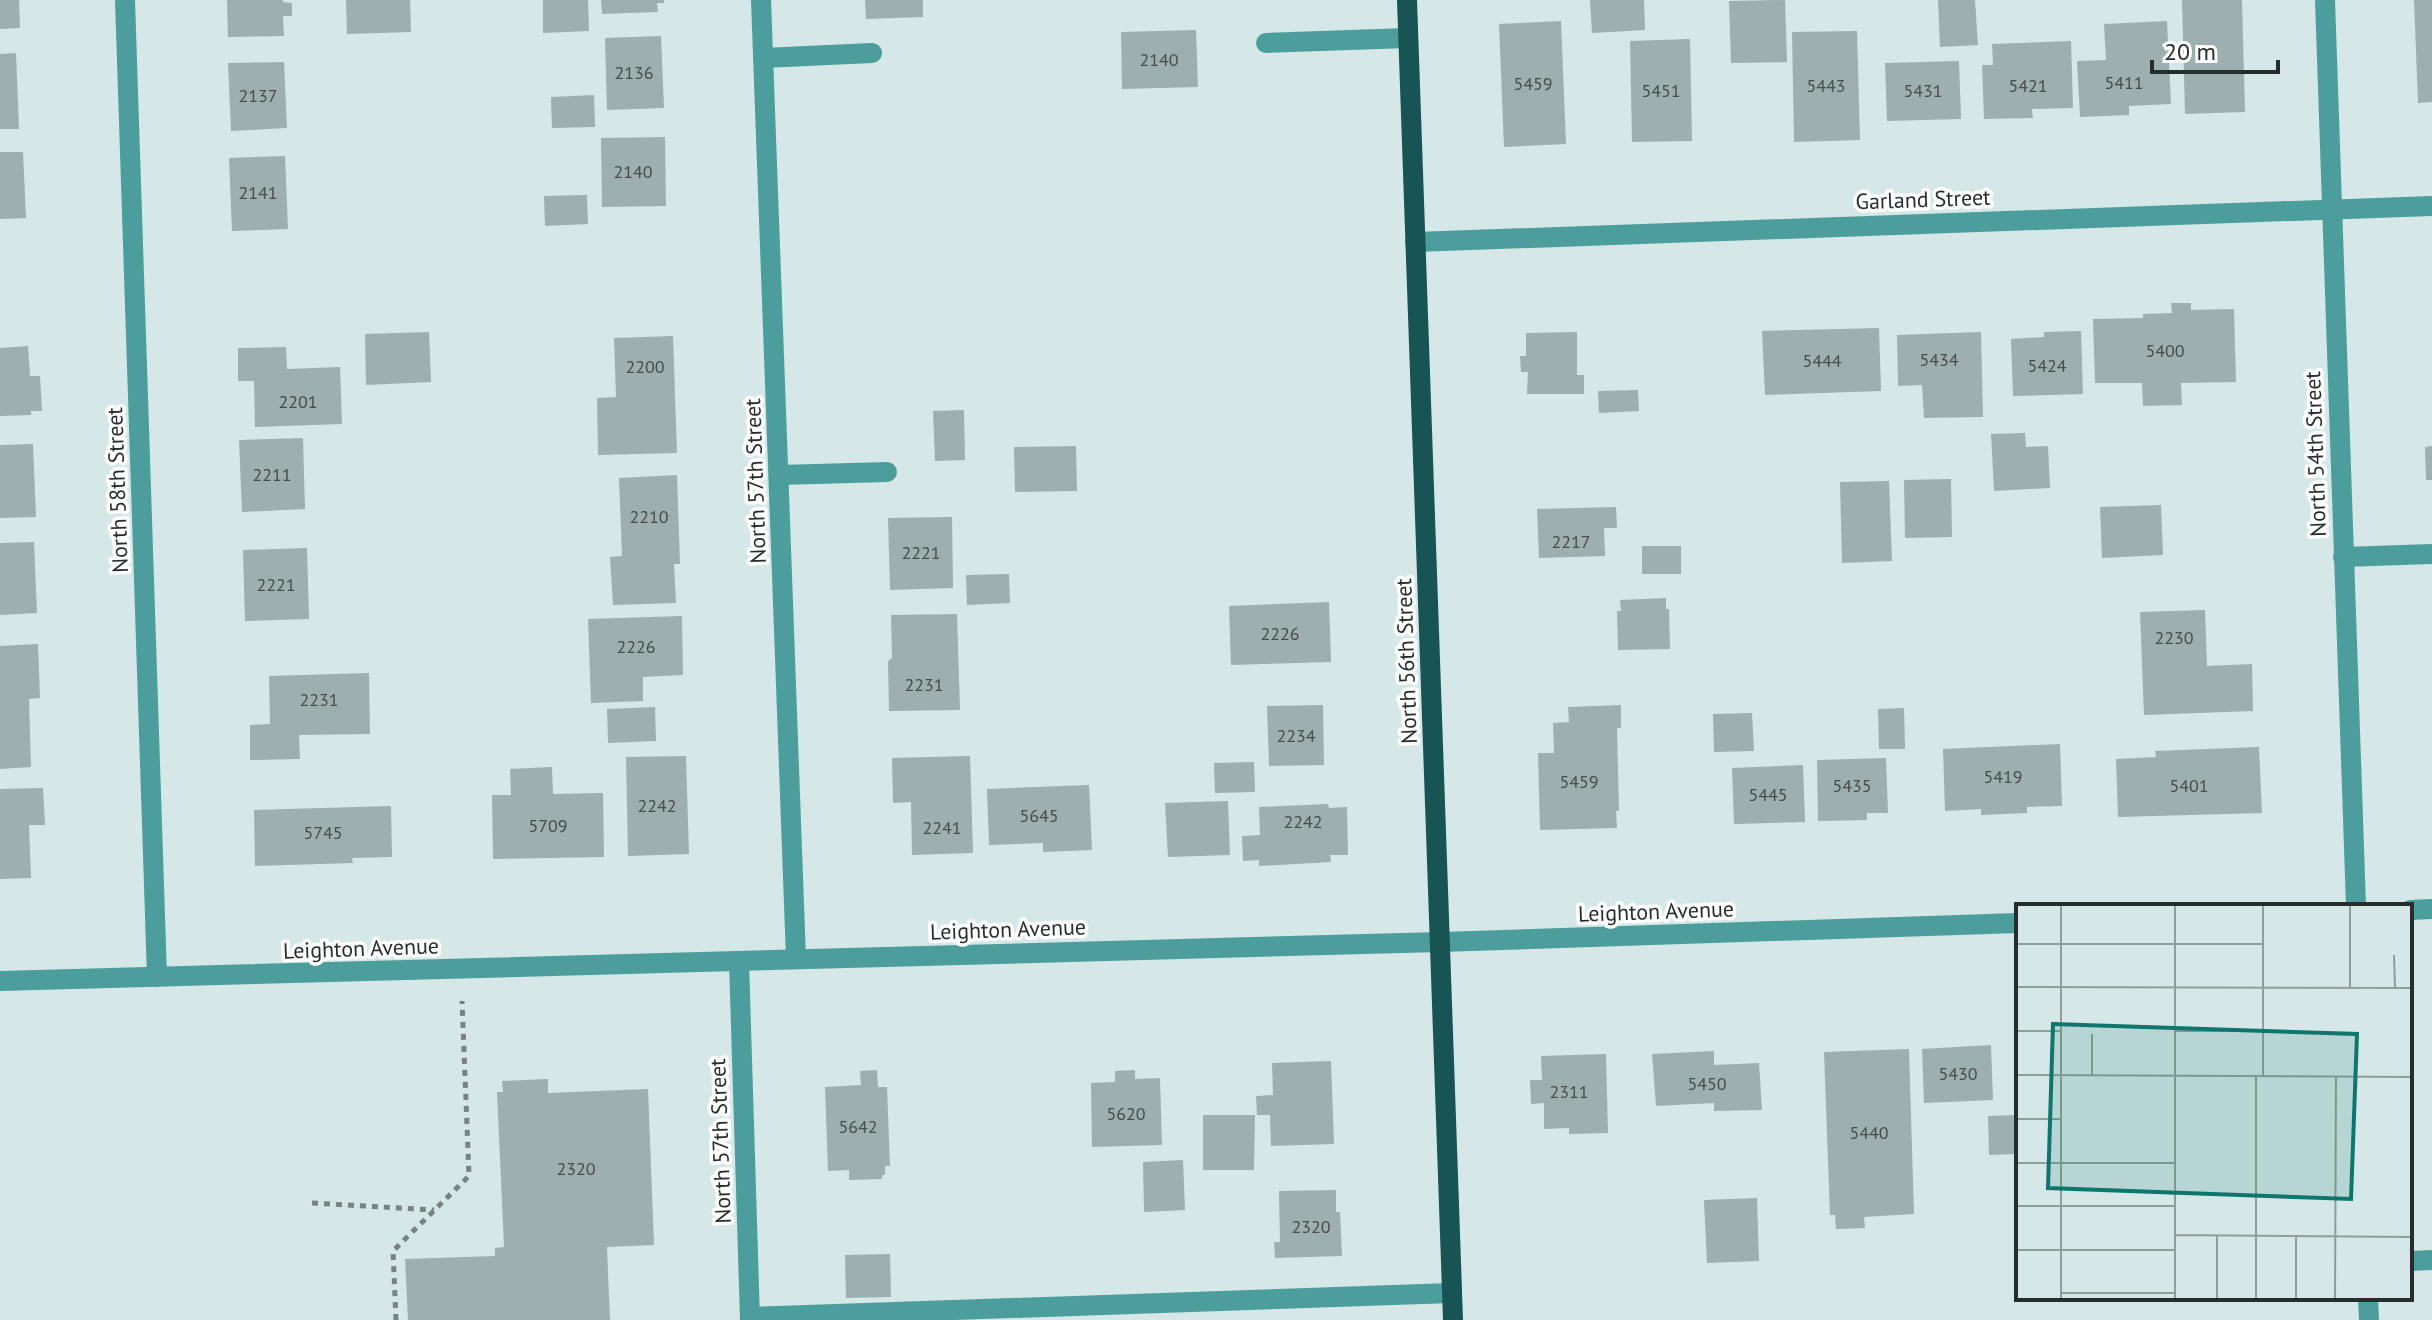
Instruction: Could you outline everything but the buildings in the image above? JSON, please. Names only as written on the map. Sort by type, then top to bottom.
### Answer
[{"type":"main road","name":"North 56th Street","points":[[1407,0],[1453,1320]]},
{"type":"street","name":"North 58th Street","points":[[125,0],[157,977]]},
{"type":"street","name":"North 57th Street","points":[[761,0],[796,959]]},
{"type":"street","name":"North 54th Street","points":[[2325,0],[2356,904]]},
{"type":"street","points":[[1266,43],[1408,38]]},
{"type":"street","points":[[763,58],[872,53]]},
{"type":"street","name":"Garland Street","points":[[1415,242],[2432,206]]},
{"type":"street","points":[[779,475],[887,472]]},
{"type":"street","points":[[2343,557],[2432,554]]},
{"type":"street","points":[[2412,910],[2432,909]]},
{"type":"street","name":"Leighton Avenue","points":[[0,981],[2016,923]]},
{"type":"street","name":"North 57th Street","points":[[739,961],[750,1319]]},
{"type":"street","points":[[2412,1261],[2432,1260]]},
{"type":"street","points":[[750,1319],[1452,1293]]},
{"type":"street","points":[[2368,1300],[2369,1320]]},
{"type":"path","points":[[396,1320],[393,1251],[469,1176],[462,996]]},
{"type":"path","points":[[312,1203],[435,1210]]}]
